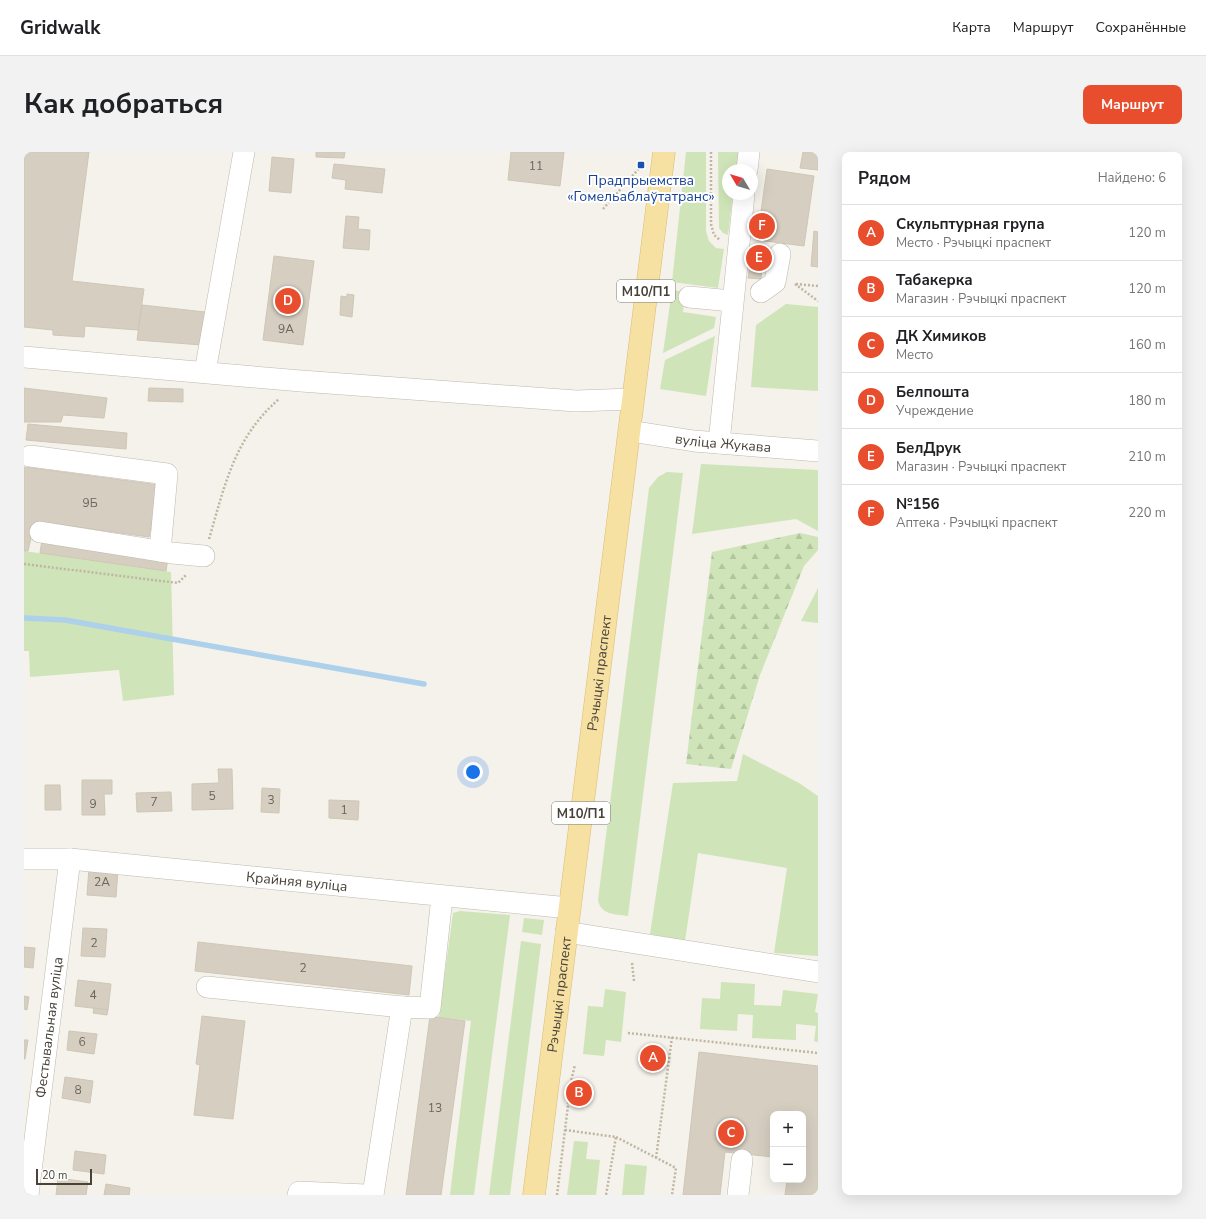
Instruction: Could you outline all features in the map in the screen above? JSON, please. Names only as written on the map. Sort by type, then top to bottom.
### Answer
[{"type":"main road","name":"Рэчыцкі праспект","points":[[534,1195],[630,431],[632,399],[664,152]]},
{"type":"street","points":[[205,372],[244,152]]},
{"type":"street","points":[[748,164],[749,152]]},
{"type":"street","points":[[719,443],[732,301],[743,200]]},
{"type":"street","points":[[761,292],[775,282],[780,254]]},
{"type":"street","points":[[689,297],[732,301]]},
{"type":"street","points":[[24,357],[576,401],[632,399]]},
{"type":"street","name":"вуліца Жукава","points":[[630,431],[694,441],[818,451]]},
{"type":"street","points":[[30,456],[166,474],[160,551]]},
{"type":"street","points":[[40,532],[160,551],[204,556]]},
{"type":"street","name":"Крайняя вуліца","points":[[24,859],[70,859],[442,897],[569,908]]},
{"type":"street","name":"Фестывальная вуліца","points":[[28,1195],[70,859]]},
{"type":"street","points":[[207,987],[402,1007],[430,1008],[442,897]]},
{"type":"street","points":[[566,932],[818,972]]},
{"type":"street","points":[[373,1195],[402,1007]]},
{"type":"street","points":[[738,1195],[742,1160]]},
{"type":"street","points":[[298,1195],[299,1192],[366,1195]]},
{"type":"path","points":[[711,152],[711,224],[714,235],[721,241]]},
{"type":"path","points":[[603,209],[641,165]]},
{"type":"path","points":[[631,957],[634,981]]},
{"type":"path","points":[[628,1033],[818,1053]]},
{"type":"path","points":[[656,1158],[672,1037]]},
{"type":"path","points":[[557,1195],[575,1065]]},
{"type":"path","points":[[565,1130],[616,1137],[676,1168],[672,1195]]},
{"type":"path","points":[[606,1195],[616,1137]]},
{"type":"green space","points":[[686,152],[706,152],[706,231],[709,241],[716,248],[724,249],[718,288],[672,282]]},
{"type":"green space","points":[[718,152],[739,152],[737,164],[722,164],[722,200],[732,200],[728,235],[723,233],[719,228]]},
{"type":"green space","points":[[672,290],[685,292],[683,312],[716,317],[714,328],[663,353]]},
{"type":"green space","points":[[786,304],[818,307],[818,391],[751,387],[756,325]]},
{"type":"green space","points":[[715,336],[706,396],[660,389],[665,360]]},
{"type":"green space","points":[[701,464],[818,470],[818,531],[796,519],[692,534]]},
{"type":"green space","points":[[667,472],[683,473],[628,916],[605,911],[602,909],[598,900],[649,488],[658,477]]},
{"type":"green space","points":[[800,533],[818,537],[818,550],[804,566],[760,675],[731,769],[686,764],[712,552]]},
{"type":"green space","points":[[24,551],[171,572],[174,695],[123,701],[119,670],[30,677],[29,651],[24,651]]},
{"type":"green space","points":[[818,588],[818,623],[801,621]]},
{"type":"green space","points":[[743,754],[799,783],[818,796],[818,956],[774,953],[787,868],[698,853],[685,941],[650,934],[673,783],[737,781]]},
{"type":"green space","points":[[460,911],[510,915],[474,1195],[450,1195],[471,1021],[439,1017],[453,913]]},
{"type":"green space","points":[[524,918],[544,920],[542,935],[522,932]]},
{"type":"green space","points":[[521,941],[541,944],[510,1195],[489,1195]]},
{"type":"green space","points":[[721,982],[755,984],[754,1005],[781,1006],[783,990],[818,994],[815,1012],[818,1013],[818,1042],[814,1041],[816,1026],[796,1024],[796,1040],[752,1038],[753,1015],[738,1014],[737,1031],[700,1029],[702,998],[720,999]]},
{"type":"green space","points":[[605,989],[626,992],[621,1042],[606,1040],[604,1056],[583,1054],[588,1006],[603,1007]]},
{"type":"green space","points":[[574,1141],[588,1142],[586,1159],[600,1160],[596,1195],[567,1195]]},
{"type":"green space","points":[[625,1164],[647,1166],[644,1195],[622,1195]]},
{"type":"building","points":[[24,152],[89,152],[72,281],[144,289],[138,330],[85,326],[84,337],[53,335],[53,330],[24,327]]},
{"type":"building","points":[[316,152],[345,152],[344,158],[316,157]]},
{"type":"building","points":[[511,152],[564,152],[560,186],[508,180]]},
{"type":"building","points":[[803,152],[818,152],[818,170],[800,168]]},
{"type":"building","points":[[272,157],[294,159],[291,193],[269,191]]},
{"type":"building","points":[[334,164],[385,169],[382,193],[345,189],[346,180],[332,178]]},
{"type":"building","points":[[767,169],[814,176],[804,246],[757,240]]},
{"type":"building","points":[[346,216],[359,217],[358,229],[370,230],[369,250],[343,248]]},
{"type":"building","points":[[814,231],[818,232],[818,267],[811,266]]},
{"type":"building","points":[[755,253],[764,254],[762,264],[754,263]]},
{"type":"building","points":[[274,256],[314,261],[303,345],[263,340]]},
{"type":"building","points":[[750,265],[762,266],[761,279],[748,278]]},
{"type":"building","points":[[347,294],[354,295],[352,317],[340,315],[341,296],[347,297]]},
{"type":"building","points":[[142,305],[205,312],[202,345],[137,340]]},
{"type":"building","points":[[24,388],[107,398],[104,418],[63,415],[61,422],[24,422]]},
{"type":"building","points":[[149,388],[183,389],[183,402],[148,401]]},
{"type":"building","points":[[28,424],[127,433],[126,449],[26,440]]},
{"type":"building","points":[[24,467],[159,485],[149,537],[35,521],[28,551],[24,551]]},
{"type":"building","points":[[42,540],[168,558],[166,571],[40,553]]},
{"type":"building","points":[[218,769],[232,769],[233,809],[192,810],[192,784],[219,783]]},
{"type":"building","points":[[82,780],[112,780],[112,794],[104,794],[105,815],[82,815]]},
{"type":"building","points":[[45,785],[60,785],[61,810],[45,810]]},
{"type":"building","points":[[262,788],[280,789],[279,813],[261,812]]},
{"type":"building","points":[[171,792],[172,811],[137,812],[136,793]]},
{"type":"building","points":[[329,800],[359,801],[358,820],[329,818]]},
{"type":"building","points":[[89,868],[118,870],[116,897],[87,895]]},
{"type":"building","points":[[83,928],[107,929],[105,957],[81,956]]},
{"type":"building","points":[[198,942],[412,966],[409,995],[195,971]]},
{"type":"building","points":[[24,947],[35,948],[33,968],[24,967]]},
{"type":"building","points":[[78,980],[111,984],[108,1010],[75,1006]]},
{"type":"building","points":[[24,996],[29,997],[27,1010],[24,1009]]},
{"type":"building","points":[[94,1008],[108,1010],[107,1015],[93,1013]]},
{"type":"building","points":[[202,1016],[245,1021],[233,1119],[194,1115],[200,1065],[196,1064]]},
{"type":"building","points":[[430,1016],[465,1021],[441,1195],[406,1195]]},
{"type":"building","points":[[69,1031],[97,1034],[94,1054],[67,1050]]},
{"type":"building","points":[[24,1040],[28,1040],[25,1059],[24,1059]]},
{"type":"building","points":[[699,1052],[818,1066],[818,1195],[785,1195],[787,1183],[806,1183],[806,1111],[770,1111],[770,1157],[725,1152],[720,1195],[683,1195]]},
{"type":"building","points":[[65,1077],[93,1081],[90,1103],[62,1098]]},
{"type":"building","points":[[75,1151],[106,1155],[104,1174],[73,1170]]},
{"type":"building","points":[[58,1178],[88,1182],[86,1195],[56,1195]]},
{"type":"building","points":[[106,1184],[130,1188],[129,1195],[104,1195]]},
{"type":"waterway","points":[[24,618],[65,620],[424,684]]},
{"type":"place","name":"Прадпрыемства «Гомельаблаўтатранс»","points":[[641,165]]},
{"type":"place","name":"№156","points":[[762,226]]},
{"type":"place","name":"БелДрук","points":[[759,258]]},
{"type":"place","name":"Белпошта","points":[[288,301]]},
{"type":"place","name":"Скульптурная група","points":[[653,1058]]},
{"type":"place","name":"Табакерка","points":[[579,1093]]},
{"type":"place","name":"ДК Химиков","points":[[731,1133]]}]
